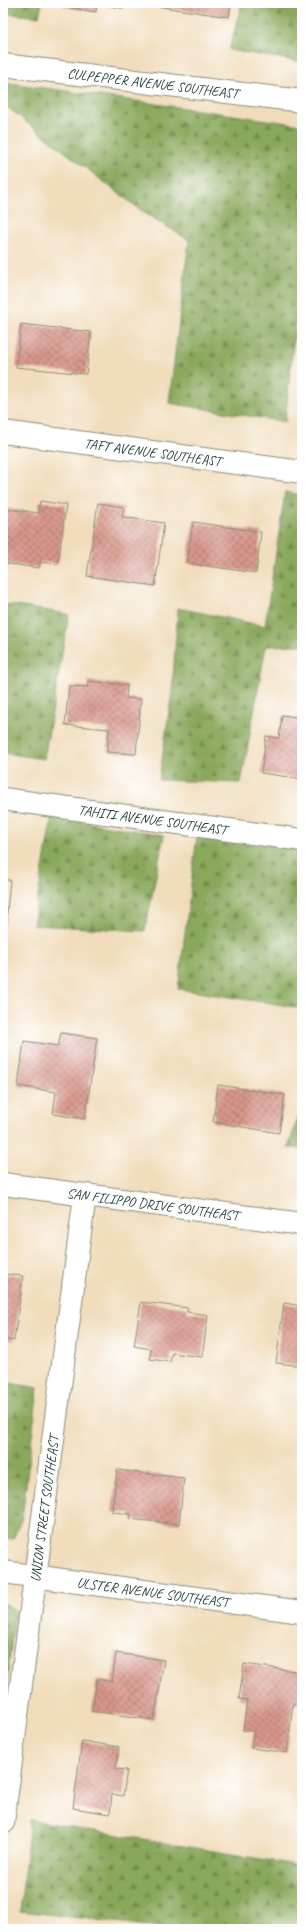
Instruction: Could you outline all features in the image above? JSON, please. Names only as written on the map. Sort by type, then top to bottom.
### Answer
[{"type":"street","name":"CULPEPPER AVENUE SOUTHEAST","points":[[3,65],[302,101]]},
{"type":"street","name":"TAFT AVENUE SOUTHEAST","points":[[3,432],[302,472]]},
{"type":"street","name":"TAHITI AVENUE SOUTHEAST","points":[[3,799],[302,840]]},
{"type":"street","name":"SAN FILIPPO DRIVE SOUTHEAST","points":[[3,1184],[302,1224]]},
{"type":"street","name":"UNION STREET SOUTHEAST","points":[[3,1823],[85,1195]]},
{"type":"street","name":"ULSTER AVENUE SOUTHEAST","points":[[3,1572],[302,1612]]},
{"type":"green space","points":[[3,3],[42,3],[39,17],[3,13]]},
{"type":"green space","points":[[242,3],[302,3],[302,62],[229,50]]},
{"type":"green space","points":[[3,82],[302,125],[302,261],[285,422],[169,403],[189,240],[143,212],[3,104]]},
{"type":"green space","points":[[285,492],[302,495],[302,645],[266,646],[241,783],[159,780],[172,691],[178,608],[265,626]]},
{"type":"green space","points":[[3,604],[69,614],[44,759],[3,753]]},
{"type":"green space","points":[[52,817],[164,835],[145,931],[33,925]]},
{"type":"green space","points":[[197,836],[302,850],[302,1008],[178,989]]},
{"type":"green space","points":[[302,1105],[302,1149],[288,1148]]},
{"type":"green space","points":[[3,1382],[38,1388],[22,1518],[13,1539],[3,1538]]},
{"type":"green space","points":[[3,1602],[15,1610],[5,1703],[3,1703]]},
{"type":"green space","points":[[30,1820],[302,1866],[302,1929],[179,1929],[179,1925],[158,1927],[20,1911]]},
{"type":"building","points":[[64,3],[124,3],[123,8],[97,4],[96,12],[64,7]]},
{"type":"building","points":[[155,3],[231,3],[229,17],[155,6]]},
{"type":"building","points":[[21,324],[91,332],[86,374],[16,367]]},
{"type":"building","points":[[40,501],[66,505],[58,564],[40,562],[39,568],[3,563],[3,508],[38,513]]},
{"type":"building","points":[[98,503],[124,507],[122,517],[164,523],[155,586],[87,576]]},
{"type":"building","points":[[193,522],[261,532],[256,573],[187,563]]},
{"type":"building","points":[[302,575],[302,608],[297,607]]},
{"type":"building","points":[[88,681],[127,685],[126,698],[141,699],[136,754],[107,752],[109,729],[65,725],[69,686],[88,687]]},
{"type":"building","points":[[282,715],[302,718],[302,779],[261,773],[266,736],[279,738]]},
{"type":"building","points":[[3,880],[10,880],[6,923],[3,922]]},
{"type":"building","points":[[61,1033],[97,1038],[85,1119],[53,1114],[56,1092],[18,1086],[24,1041],[58,1046]]},
{"type":"building","points":[[218,1085],[285,1095],[279,1133],[213,1122]]},
{"type":"building","points":[[3,1274],[23,1276],[14,1341],[3,1339]]},
{"type":"building","points":[[141,1302],[188,1308],[187,1312],[208,1315],[202,1357],[172,1353],[170,1362],[150,1359],[151,1349],[134,1346]]},
{"type":"building","points":[[284,1303],[302,1306],[302,1366],[276,1363]]},
{"type":"building","points":[[117,1470],[184,1478],[179,1524],[130,1519],[131,1514],[112,1512]]},
{"type":"building","points":[[116,1653],[164,1660],[154,1720],[92,1711],[97,1679],[112,1682]]},
{"type":"building","points":[[244,1664],[302,1672],[302,1704],[293,1703],[287,1753],[251,1748],[254,1731],[243,1730],[247,1700],[239,1699]]},
{"type":"building","points":[[82,1741],[119,1747],[116,1769],[127,1770],[123,1796],[112,1794],[110,1814],[73,1808]]}]
